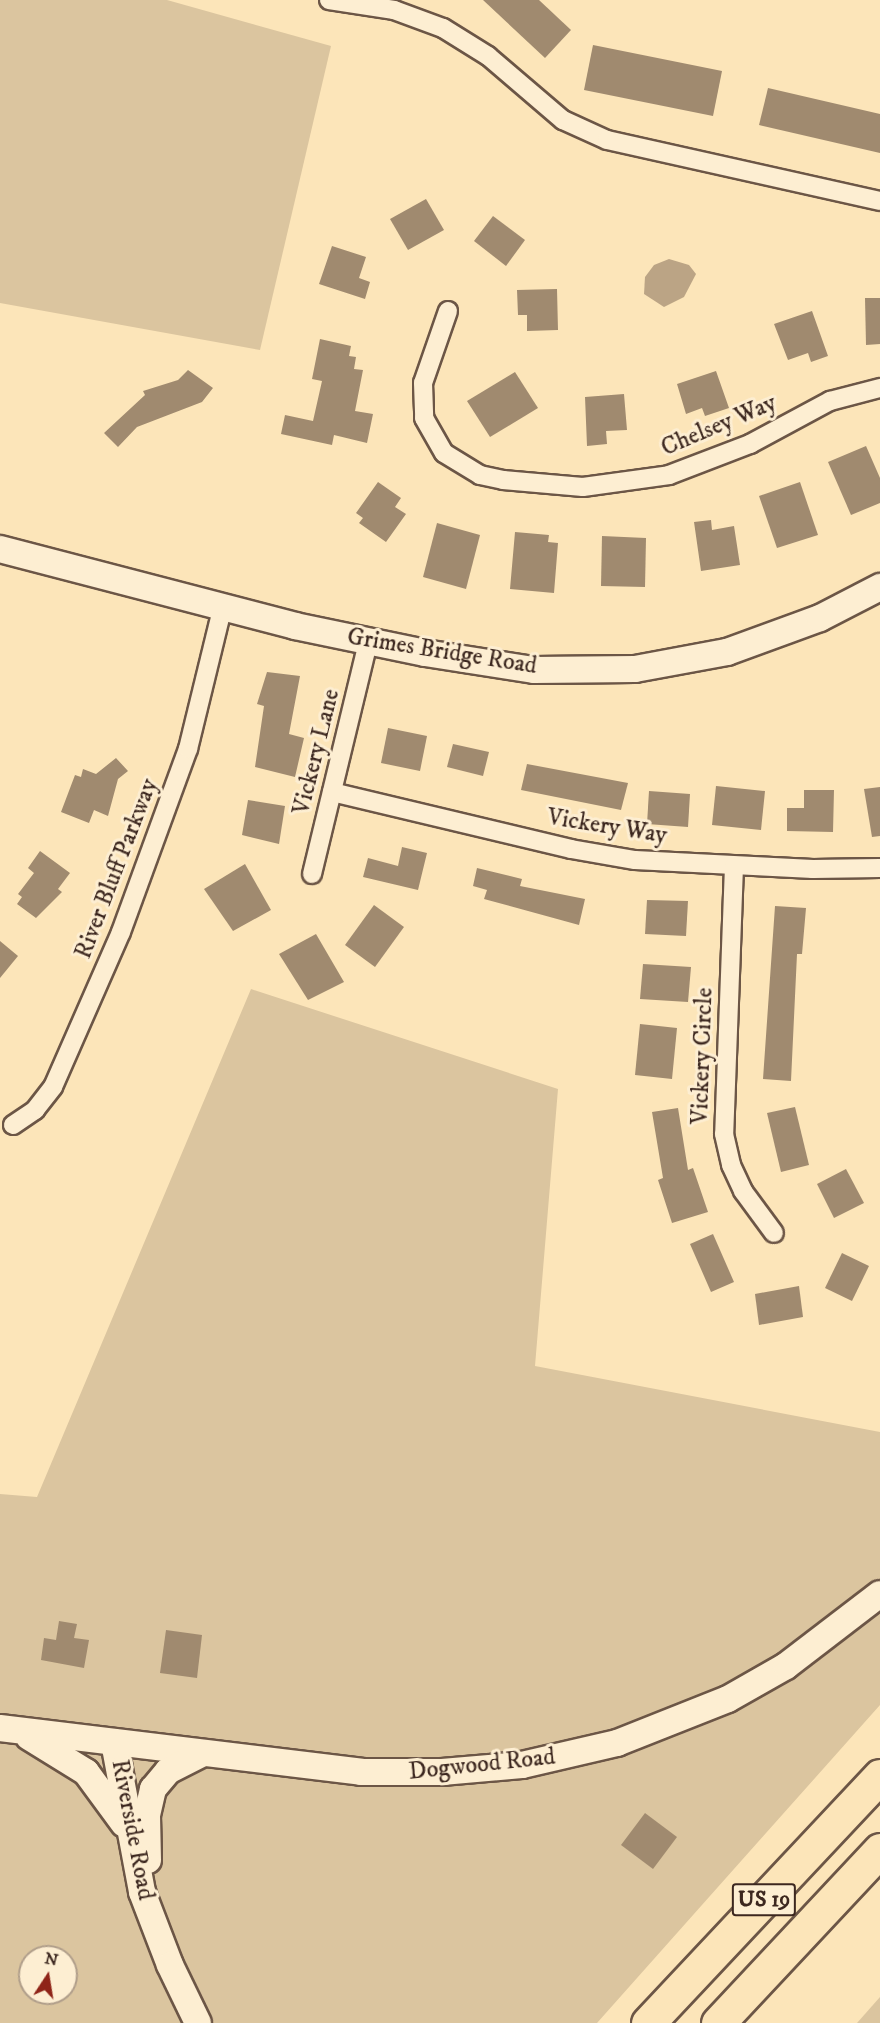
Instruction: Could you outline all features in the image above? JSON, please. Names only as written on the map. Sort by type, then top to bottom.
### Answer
[{"type":"highway","name":"US 19","points":[[648,2023],[880,1776]]},
{"type":"highway","name":"US 19","points":[[718,2023],[880,1850]]},
{"type":"street","points":[[329,0],[394,10],[443,28],[488,56],[563,120],[606,140],[880,201]]},
{"type":"street","name":"Chelsey Way","points":[[448,311],[423,383],[424,418],[431,435],[452,459],[480,475],[503,480],[583,487],[669,475],[750,444],[830,401],[880,388]]},
{"type":"street","name":"Grimes Bridge Road","points":[[0,549],[222,609],[368,642],[534,670],[635,669],[727,652],[776,636],[880,587]]},
{"type":"street","name":"River Bluff Parkway","points":[[13,1125],[35,1110],[53,1087],[121,932],[188,749],[222,609]]},
{"type":"street","name":"Vickery Lane","points":[[312,874],[368,642]]},
{"type":"street","name":"Vickery Way","points":[[332,792],[601,855],[734,866],[880,868]]},
{"type":"street","name":"Vickery Circle","points":[[734,866],[724,1134],[730,1165],[743,1191],[774,1233]]},
{"type":"street","name":"Dogwood Road","points":[[114,1742],[291,1766],[398,1774],[489,1769],[554,1760],[618,1743],[728,1699],[786,1666],[880,1593]]},
{"type":"street","points":[[8,1729],[86,1772],[131,1836]]},
{"type":"street","name":"Riverside Road","points":[[8,1729],[114,1742],[131,1836],[150,1917],[198,2023]]},
{"type":"street","points":[[150,1917],[150,1796],[168,1771],[201,1754]]},
{"type":"shaded area","points":[[0,0],[167,0],[331,46],[260,350],[0,303]]},
{"type":"shaded area","points":[[669,259],[689,265],[696,274],[684,297],[664,307],[644,294],[645,277],[654,265]]},
{"type":"shaded area","points":[[251,989],[558,1089],[535,1366],[880,1432],[880,1705],[597,2023],[0,2023],[0,1494],[37,1497]]},
{"type":"shaded area","points":[[880,1997],[880,2023],[857,2023]]},
{"type":"building","points":[[483,0],[539,0],[571,30],[545,58]]},
{"type":"building","points":[[593,45],[722,71],[713,116],[584,90]]},
{"type":"building","points":[[768,88],[880,114],[880,153],[759,125]]},
{"type":"building","points":[[426,199],[444,230],[408,250],[390,219]]},
{"type":"building","points":[[493,216],[525,240],[506,266],[474,241]]},
{"type":"building","points":[[332,246],[366,257],[359,278],[370,282],[365,299],[319,284]]},
{"type":"building","points":[[557,289],[558,330],[527,331],[527,315],[518,315],[517,290]]},
{"type":"building","points":[[865,298],[880,298],[880,344],[866,345]]},
{"type":"building","points":[[812,311],[828,356],[811,362],[808,353],[788,360],[774,324]]},
{"type":"building","points":[[320,339],[351,346],[349,356],[356,357],[354,369],[363,370],[355,411],[373,414],[367,443],[334,435],[332,445],[281,434],[285,415],[313,421],[322,381],[312,379]]},
{"type":"building","points":[[188,370],[213,388],[202,402],[137,427],[118,447],[104,433],[145,395],[143,391],[178,380]]},
{"type":"building","points":[[716,371],[729,408],[705,416],[702,408],[686,414],[677,384]]},
{"type":"building","points":[[515,372],[538,408],[490,437],[467,401]]},
{"type":"building","points":[[624,394],[627,430],[606,431],[607,444],[587,446],[585,397]]},
{"type":"building","points":[[866,446],[880,478],[880,503],[851,515],[828,462]]},
{"type":"building","points":[[378,482],[401,498],[395,507],[406,514],[386,542],[359,523],[363,518],[356,513]]},
{"type":"building","points":[[800,482],[818,535],[777,548],[759,496]]},
{"type":"building","points":[[711,520],[712,530],[734,526],[740,565],[701,571],[694,522]]},
{"type":"building","points":[[437,523],[480,535],[466,589],[423,577]]},
{"type":"building","points":[[515,532],[549,535],[548,542],[558,543],[554,593],[510,589]]},
{"type":"building","points":[[602,536],[646,538],[645,587],[601,586]]},
{"type":"building","points":[[267,672],[300,676],[289,734],[304,738],[295,777],[255,767],[264,706],[257,704]]},
{"type":"building","points":[[388,728],[427,736],[420,771],[381,763]]},
{"type":"building","points":[[453,744],[489,752],[483,776],[447,767]]},
{"type":"building","points":[[116,758],[128,771],[118,779],[108,816],[94,810],[89,823],[61,812],[75,775],[81,777],[83,769],[96,774]]},
{"type":"building","points":[[527,764],[628,783],[621,810],[521,790]]},
{"type":"building","points":[[716,786],[765,791],[761,830],[712,825]]},
{"type":"building","points":[[880,787],[880,836],[872,837],[864,789]]},
{"type":"building","points":[[804,790],[834,790],[833,832],[787,831],[787,808],[804,808]]},
{"type":"building","points":[[649,791],[690,794],[688,827],[647,824]]},
{"type":"building","points":[[248,800],[285,806],[279,844],[242,835]]},
{"type":"building","points":[[402,847],[427,853],[418,890],[363,877],[368,858],[398,866]]},
{"type":"building","points":[[40,851],[70,873],[58,889],[62,892],[36,918],[17,904],[22,897],[18,894],[34,873],[28,868]]},
{"type":"building","points":[[245,864],[271,910],[233,931],[204,889]]},
{"type":"building","points":[[477,868],[522,879],[520,886],[585,899],[579,925],[484,899],[487,890],[473,886]]},
{"type":"building","points":[[647,900],[688,901],[686,936],[645,934]]},
{"type":"building","points":[[374,905],[404,927],[375,967],[345,945]]},
{"type":"building","points":[[775,906],[806,908],[802,954],[797,954],[791,1081],[763,1079]]},
{"type":"building","points":[[316,934],[344,982],[308,1000],[279,954]]},
{"type":"building","points":[[0,941],[18,956],[0,978]]},
{"type":"building","points":[[643,964],[691,967],[688,1002],[640,999]]},
{"type":"building","points":[[640,1024],[677,1028],[672,1079],[635,1075]]},
{"type":"building","points":[[795,1107],[809,1165],[781,1172],[767,1113]]},
{"type":"building","points":[[678,1108],[688,1170],[693,1168],[708,1212],[672,1223],[658,1180],[663,1178],[652,1112]]},
{"type":"building","points":[[846,1169],[864,1203],[834,1218],[817,1184]]},
{"type":"building","points":[[713,1234],[734,1282],[711,1292],[690,1244]]},
{"type":"building","points":[[842,1253],[869,1266],[852,1301],[825,1288]]},
{"type":"building","points":[[799,1286],[803,1317],[759,1325],[755,1294]]},
{"type":"building","points":[[59,1621],[77,1624],[74,1638],[89,1640],[84,1668],[41,1660],[44,1638],[56,1640]]},
{"type":"building","points":[[166,1630],[202,1635],[197,1678],[160,1673]]},
{"type":"building","points":[[645,1813],[677,1837],[653,1869],[621,1845]]}]
